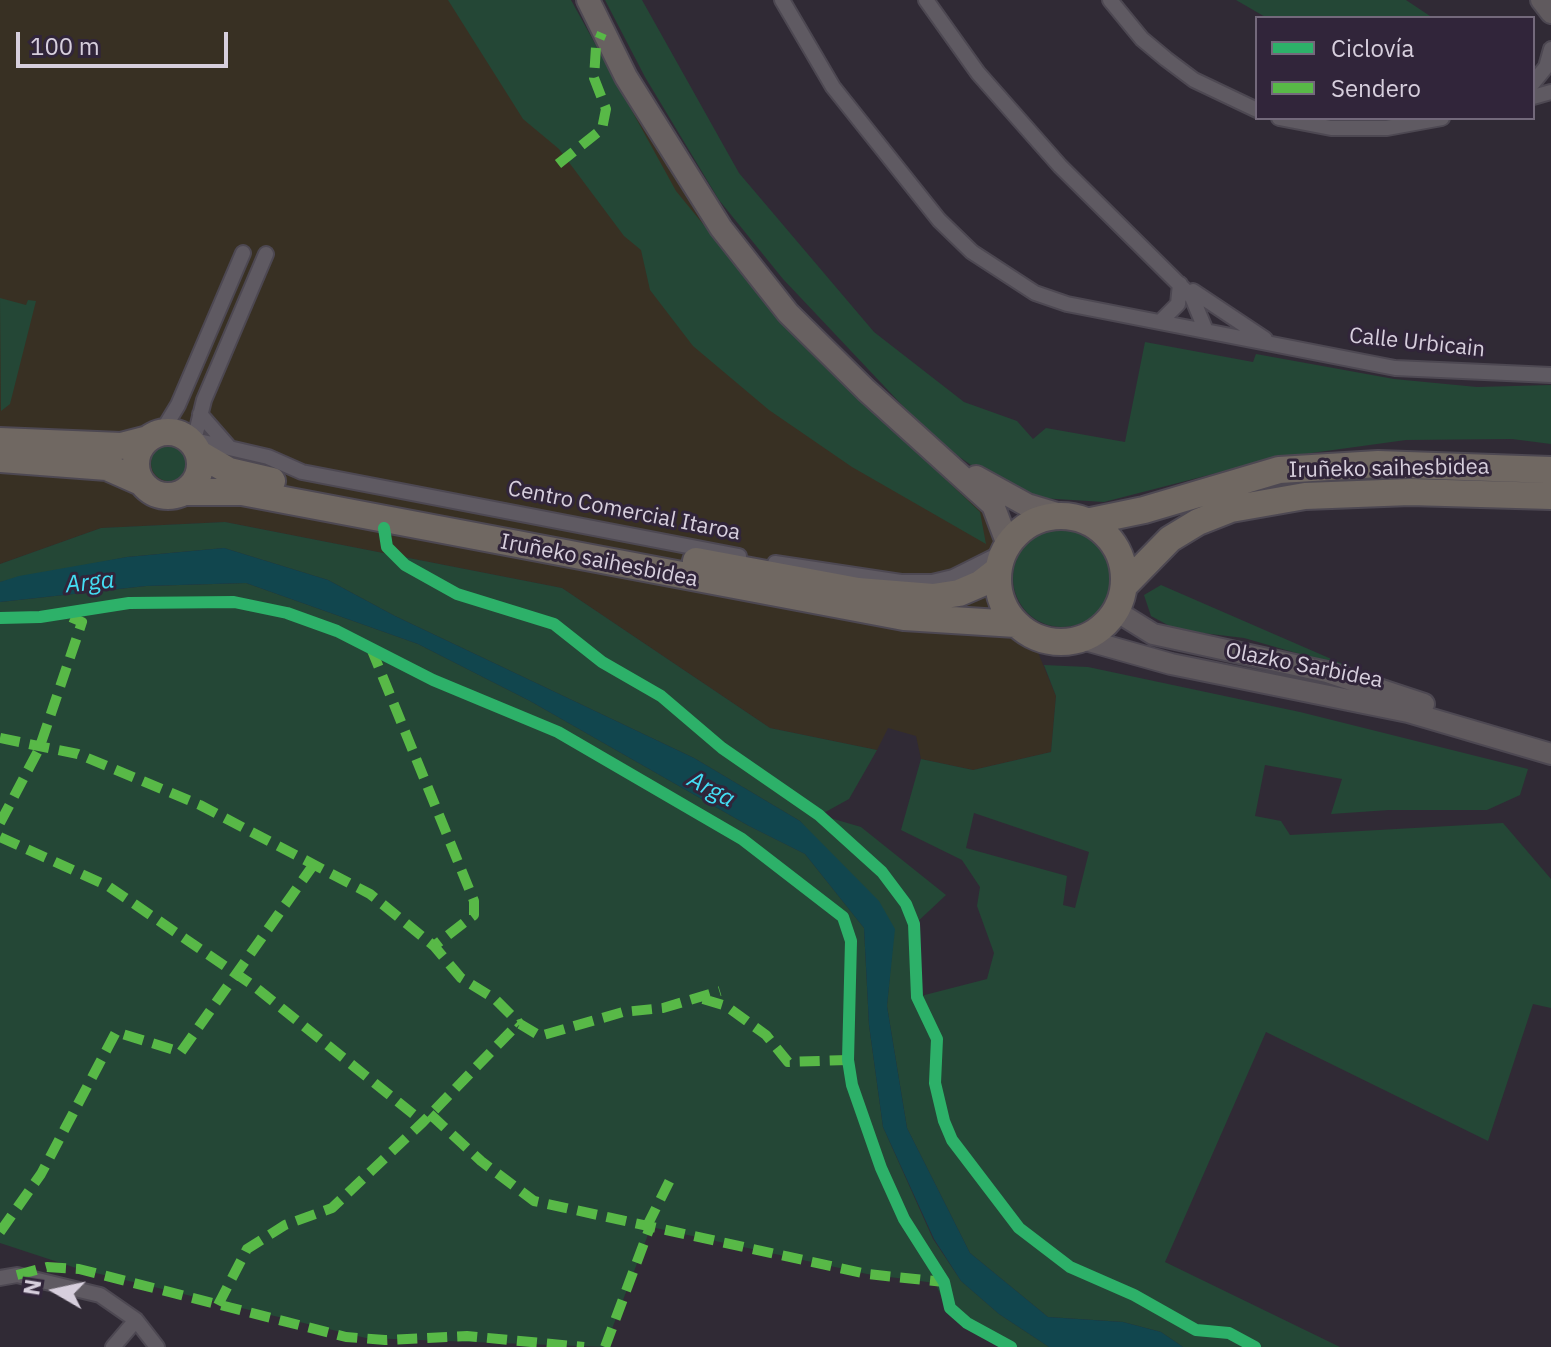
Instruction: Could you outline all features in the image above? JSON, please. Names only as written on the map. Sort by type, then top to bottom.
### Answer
[{"type":"highway","points":[[0,441],[121,446],[180,441]]},
{"type":"highway","points":[[141,482],[136,464],[180,441]]},
{"type":"highway","points":[[180,441],[198,475],[184,492]]},
{"type":"highway","name":"Iruñeko saihesbidea","points":[[180,441],[242,475],[858,591],[933,597],[959,593],[980,584],[1003,555]]},
{"type":"highway","points":[[1425,465],[1482,458],[1551,460]]},
{"type":"highway","points":[[0,459],[107,467],[141,482]]},
{"type":"highway","name":"Iruñeko saihesbidea","points":[[1091,521],[1144,510],[1279,470],[1425,465],[1551,470]]},
{"type":"highway","name":"Iruñeko saihesbidea","points":[[141,482],[156,494],[242,492],[904,617],[1016,624]]},
{"type":"highway","name":"Iruñeko saihesbidea","points":[[1125,585],[1170,539],[1198,522],[1231,509],[1305,496],[1410,492],[1551,496]]},
{"type":"highway","points":[[1057,514],[1091,521],[1110,537],[1122,560],[1125,585],[1116,611],[1102,628],[1082,639],[1059,643],[1036,637],[1016,624],[1004,608],[998,589],[1003,555],[1012,537],[1040,518],[1057,514]]},
{"type":"main road","points":[[588,0],[626,77],[721,228],[788,313],[866,390],[993,505],[1003,555]]},
{"type":"main road","points":[[944,460],[1027,505],[1057,514]]},
{"type":"street","name":"Calle Urbicain","points":[[782,0],[833,87],[939,220],[972,252],[1035,293],[1067,304],[1280,347],[1431,372],[1551,375]]},
{"type":"street","points":[[926,0],[978,73],[1060,166],[1180,284],[1201,312],[1206,331]]},
{"type":"street","points":[[1110,0],[1142,39],[1166,59],[1194,80],[1255,109]]},
{"type":"street","points":[[1541,0],[1551,13]]},
{"type":"street","points":[[1535,81],[1549,65],[1551,49]]},
{"type":"street","points":[[1289,120],[1331,128],[1387,128],[1431,120]]},
{"type":"street","points":[[180,441],[178,405],[243,253]]},
{"type":"street","points":[[180,441],[200,414],[266,254]]},
{"type":"street","points":[[1160,322],[1178,304],[1180,284]]},
{"type":"street","points":[[1180,284],[1280,347]]},
{"type":"street","points":[[200,414],[222,442],[235,451]]},
{"type":"street","name":"Centro Comercial Itaroa","points":[[180,441],[268,457],[302,472],[874,578],[932,582],[953,577],[1003,555]]},
{"type":"street","name":"Olazko Sarbidea","points":[[1116,611],[1153,634],[1327,672],[1487,725],[1516,741]]},
{"type":"street","name":"Olazko Sarbidea","points":[[1082,639],[1171,664],[1328,694],[1516,741],[1551,754]]},
{"type":"street","points":[[0,1278],[17,1275],[100,1295],[136,1320],[155,1344],[167,1347]]},
{"type":"street","points":[[113,1347],[136,1320]]},
{"type":"shaded area","points":[[0,0],[571,0],[576,15],[704,224],[793,325],[975,497],[993,522],[995,536],[986,569],[989,587],[1006,628],[1019,642],[1037,650],[1056,696],[1051,752],[973,770],[921,759],[916,736],[888,728],[877,750],[770,728],[562,588],[225,522],[101,528],[0,564]]},
{"type":"green space","points":[[448,0],[571,0],[676,191],[792,333],[980,512],[986,544],[852,467],[769,410],[693,346],[650,290],[641,250],[624,236],[559,149],[523,119]]},
{"type":"green space","points":[[605,0],[642,0],[739,173],[874,332],[964,402],[1017,421],[1033,439],[1046,428],[1125,442],[1145,342],[1253,362],[1256,354],[1394,379],[1477,387],[1551,385],[1551,444],[1512,439],[1406,440],[1275,458],[1104,502],[1040,498],[971,465],[935,440],[783,279],[719,200],[645,77]]},
{"type":"green space","points":[[1236,0],[1406,0],[1430,16],[1264,16]]},
{"type":"green space","points":[[0,298],[26,305],[28,300],[36,301],[10,404],[1,411]]},
{"type":"green space","points":[[169,445],[182,450],[187,463],[182,476],[169,481],[156,476],[151,463],[156,450]]},
{"type":"green space","points":[[225,522],[562,588],[770,728],[877,750],[849,799],[820,815],[861,827],[946,895],[914,925],[917,997],[987,979],[994,953],[977,906],[980,887],[962,860],[901,830],[921,759],[973,770],[1051,752],[1056,696],[1044,665],[1088,667],[1300,712],[1528,769],[1520,795],[1487,810],[1389,810],[1331,814],[1342,779],[1265,765],[1255,816],[1281,821],[1290,835],[1503,823],[1551,879],[1551,1008],[1533,1004],[1488,1141],[1266,1032],[1165,1262],[1340,1347],[1183,1347],[1161,1332],[1123,1322],[1048,1317],[970,1253],[907,1128],[887,1006],[894,929],[800,821],[694,758],[395,616],[328,580],[224,548],[127,557],[0,582],[0,564],[101,528]],"holes":[[[974,813],[1089,852],[1075,908],[1063,905],[1067,876],[966,848]]]},
{"type":"green space","points":[[1062,529],[1081,533],[1097,543],[1107,559],[1111,578],[1107,597],[1097,613],[1081,623],[1062,627],[1043,623],[1027,613],[1017,597],[1013,578],[1017,559],[1027,543],[1043,533]]},
{"type":"green space","points":[[246,583],[418,644],[530,701],[749,826],[805,854],[864,928],[869,1025],[883,1127],[933,1239],[961,1281],[999,1314],[1049,1347],[1010,1347],[950,1315],[935,1283],[867,1274],[651,1227],[605,1347],[366,1338],[79,1269],[0,1243],[0,602],[146,586]]},
{"type":"green space","points":[[1161,585],[1359,671],[1244,638],[1177,630],[1151,616],[1144,595]]},
{"type":"water","name":"Arga","points":[[224,548],[328,580],[395,616],[694,758],[800,821],[879,901],[895,929],[887,1006],[907,1128],[970,1253],[1048,1317],[1123,1322],[1161,1332],[1183,1347],[1049,1347],[999,1314],[961,1281],[934,1239],[883,1127],[869,1025],[864,928],[805,854],[749,826],[530,701],[418,644],[246,583],[146,586],[0,602],[0,582],[19,576],[127,557]]},
{"type":"marked path","points":[[558,164],[602,129],[606,109],[594,78],[596,47],[602,33]]},
{"type":"marked path","points":[[0,823],[39,749],[82,622],[66,615]]},
{"type":"marked path","points":[[371,648],[474,901],[474,915],[434,946]]},
{"type":"marked path","points":[[0,738],[78,754],[200,805],[370,894],[434,946],[461,978],[495,999],[520,1024]]},
{"type":"marked path","points":[[0,837],[108,886],[254,986],[423,1122]]},
{"type":"marked path","points":[[0,1232],[41,1174],[116,1032],[181,1052],[314,864]]},
{"type":"marked path","points":[[218,1305],[247,1249],[285,1225],[332,1208],[423,1122],[515,1027],[520,1024],[540,1036],[623,1012],[663,1008],[720,991]]},
{"type":"marked path","points":[[703,999],[726,1006],[766,1035],[788,1062],[848,1060]]},
{"type":"marked path","points":[[430,1114],[481,1161],[534,1201],[867,1274],[944,1282]]},
{"type":"marked path","points":[[647,1226],[673,1174]]},
{"type":"marked path","points":[[605,1347],[650,1227]]},
{"type":"marked path","points":[[17,1275],[47,1267],[79,1269],[346,1337],[385,1340],[467,1336],[584,1347]]},
{"type":"cycle path","points":[[384,528],[387,547],[405,565],[457,594],[554,624],[602,662],[661,696],[722,748],[819,815],[882,872],[906,904],[914,924],[917,997],[937,1039],[935,1083],[944,1121],[952,1140],[1019,1228],[1070,1267],[1134,1295],[1196,1330],[1229,1333],[1255,1347]]},
{"type":"cycle path","points":[[0,618],[40,617],[129,603],[234,602],[287,613],[337,631],[433,680],[558,732],[742,839],[843,917],[851,941],[848,1060],[852,1085],[881,1168],[904,1219],[944,1282],[950,1308],[967,1323],[1011,1347]]}]
